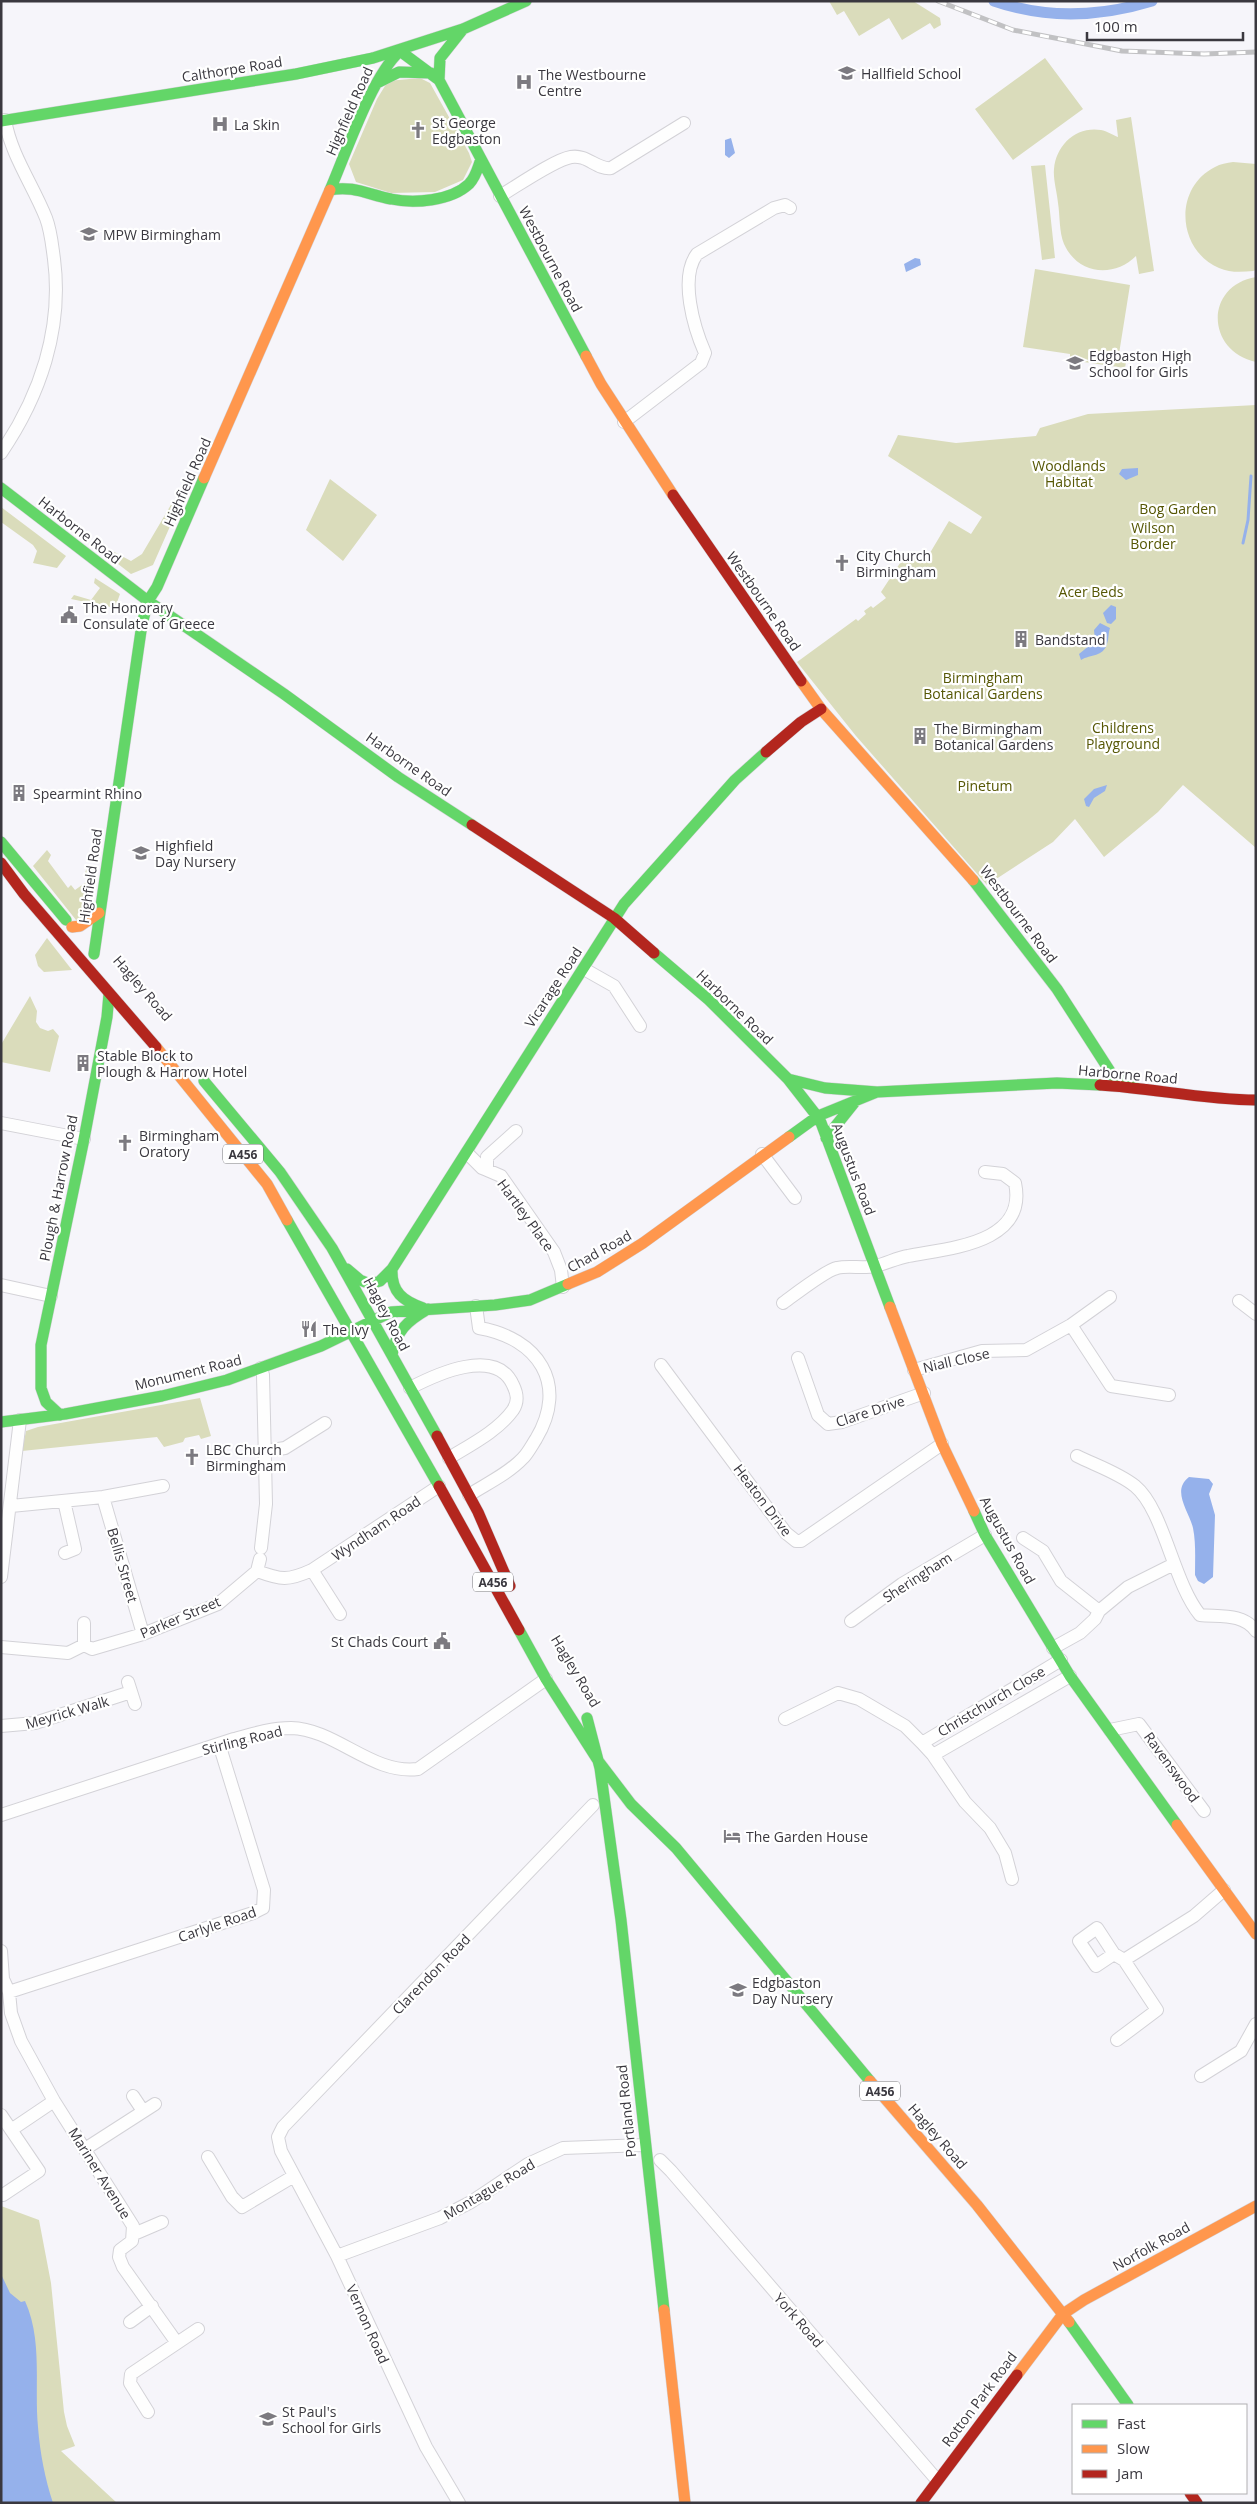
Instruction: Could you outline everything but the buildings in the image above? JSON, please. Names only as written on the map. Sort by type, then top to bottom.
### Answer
[{"type":"main road","name":"Calthorpe Road","points":[[3,120],[296,74],[400,51],[463,29],[526,1]]},
{"type":"main road","points":[[435,77],[440,58],[463,29]]},
{"type":"main road","points":[[400,51],[435,77]]},
{"type":"main road","name":"Highfield Road","points":[[97,958],[99,913],[142,624],[148,601],[157,587],[376,84],[391,58],[400,51]]},
{"type":"main road","points":[[376,84],[399,72],[435,77]]},
{"type":"main road","name":"Westbourne Road","points":[[435,77],[482,159],[551,293],[624,422],[709,550],[821,709],[964,868],[1057,989],[1113,1076]]},
{"type":"main road","points":[[346,154],[345,165],[352,180],[390,200],[432,199],[460,190],[470,183],[482,159]]},
{"type":"main road","points":[[330,190],[352,180]]},
{"type":"main road","name":"Harborne Road","points":[[1,488],[148,601],[284,694],[398,777],[614,918],[709,1000],[788,1079],[820,1121],[857,1099],[877,1092]]},
{"type":"main road","name":"Vicarage Road","points":[[392,1269],[525,1057],[584,969],[614,918],[664,857],[735,780],[801,722],[821,709]]},
{"type":"main road","name":"Hagley Road","points":[[1,842],[97,958],[112,987]]},
{"type":"main road","name":"Hagley Road","points":[[1,863],[24,894],[112,987],[267,1184],[438,1484],[546,1679],[599,1762],[631,1804],[676,1848],[785,1982],[977,2205],[1063,2314],[1127,2404]]},
{"type":"main road","points":[[72,927],[80,926],[99,913]]},
{"type":"main road","name":"Plough & Harrow Road","points":[[20,1420],[33,1405],[41,1388],[41,1345],[84,1139],[112,987]]},
{"type":"main road","name":"Hagley Road","points":[[199,1074],[280,1172],[341,1263],[469,1495],[516,1598]]},
{"type":"main road","points":[[1104,1086],[1113,1076],[1135,1087]]},
{"type":"main road","name":"Harborne Road","points":[[788,1079],[825,1088],[877,1092],[1057,1083],[1135,1087],[1229,1100],[1256,1100]]},
{"type":"main road","points":[[826,1138],[857,1099]]},
{"type":"main road","name":"Chad Road","points":[[373,1318],[391,1312],[530,1300],[563,1287],[597,1272],[643,1243],[762,1154],[806,1124],[820,1121]]},
{"type":"main road","name":"Augustus Road","points":[[820,1121],[942,1444],[985,1535],[1070,1676],[1256,1934]]},
{"type":"main road","points":[[267,1184],[280,1172]]},
{"type":"main road","points":[[325,1237],[326,1260],[334,1276]]},
{"type":"main road","points":[[341,1263],[361,1283],[371,1284],[383,1279],[392,1269]]},
{"type":"main road","points":[[392,1269],[390,1280],[399,1296],[409,1304],[428,1309]]},
{"type":"main road","points":[[346,1300],[351,1332]]},
{"type":"main road","points":[[392,1355],[394,1337],[404,1323],[428,1309]]},
{"type":"main road","name":"Monument Road","points":[[1,1422],[60,1415],[162,1396],[227,1380],[351,1332],[373,1318]]},
{"type":"main road","points":[[41,1388],[46,1402],[60,1415]]},
{"type":"main road","points":[[438,1484],[441,1464],[449,1458]]},
{"type":"main road","name":"Hagley Road","points":[[579,1706],[609,1749]]},
{"type":"main road","name":"Portland Road","points":[[587,1718],[599,1762],[620,1920],[685,2503]]},
{"type":"main road","name":"Hagley Road","points":[[648,1804],[676,1848]]},
{"type":"main road","name":"Norfolk Road","points":[[1063,2314],[1084,2300],[1256,2206]]},
{"type":"main road","name":"Rotton Park Road","points":[[920,2503],[1063,2314]]},
{"type":"street","points":[[1,453],[15,432],[34,395],[49,352],[56,310],[56,277],[47,221],[14,151],[3,120]]},
{"type":"street","points":[[500,196],[572,156],[591,160],[600,167],[611,168],[684,123]]},
{"type":"street","points":[[624,422],[701,363],[705,353],[694,327],[688,272],[691,262],[697,254],[758,222],[774,208],[785,205],[790,208]]},
{"type":"street","points":[[584,969],[614,986],[640,1026]]},
{"type":"street","points":[[1,1123],[84,1139]]},
{"type":"street","name":"Hartley Place","points":[[516,1131],[487,1157],[487,1170],[501,1176],[554,1252],[561,1270],[563,1287]]},
{"type":"street","points":[[467,1152],[482,1168],[487,1170]]},
{"type":"street","points":[[762,1154],[795,1198]]},
{"type":"street","points":[[783,1303],[836,1268],[874,1266],[905,1256],[978,1241],[1004,1225],[1018,1198],[1015,1183],[1002,1174],[985,1172]]},
{"type":"street","points":[[1,1285],[51,1296]]},
{"type":"street","name":"Niall Close","points":[[914,1370],[982,1351],[1026,1350],[1045,1342],[1072,1325],[1110,1297]]},
{"type":"street","points":[[1239,1300],[1256,1314]]},
{"type":"street","points":[[469,1495],[524,1458],[548,1415],[549,1397],[547,1377],[540,1361],[524,1344],[503,1334],[479,1328],[476,1306]]},
{"type":"street","points":[[1072,1325],[1111,1386],[1169,1395]]},
{"type":"street","name":"Clare Drive","points":[[798,1358],[818,1415],[828,1424],[842,1422],[924,1393]]},
{"type":"street","name":"Heaton Drive","points":[[661,1365],[786,1533],[796,1541],[800,1541],[942,1444]]},
{"type":"street","points":[[410,1388],[465,1366],[486,1366],[502,1371],[512,1382],[518,1395],[514,1409],[498,1424],[449,1458]]},
{"type":"street","points":[[256,1564],[266,1521],[263,1376],[261,1368]]},
{"type":"street","points":[[1,1577],[20,1420]]},
{"type":"street","points":[[265,1451],[285,1448],[325,1423]]},
{"type":"street","points":[[1077,1456],[1134,1485],[1148,1500],[1174,1564],[1194,1608],[1200,1615],[1241,1618],[1250,1623],[1256,1631]]},
{"type":"street","name":"Wyndham Road","points":[[256,1564],[280,1580],[294,1578],[312,1570],[438,1484]]},
{"type":"street","points":[[11,1506],[103,1497],[163,1486]]},
{"type":"street","name":"Bellis Street","points":[[103,1497],[143,1634]]},
{"type":"street","points":[[64,1501],[76,1549],[65,1553]]},
{"type":"street","name":"Sheringham","points":[[851,1621],[902,1584],[985,1535]]},
{"type":"street","points":[[1023,1538],[1043,1551],[1061,1581],[1098,1611]]},
{"type":"street","name":"Parker Street","points":[[1,1647],[68,1653],[84,1646],[92,1650],[143,1634],[218,1604],[256,1564]]},
{"type":"street","points":[[1053,1648],[1080,1633],[1094,1620],[1098,1611],[1128,1587],[1174,1564]]},
{"type":"street","points":[[312,1570],[340,1614]]},
{"type":"street","points":[[84,1623],[84,1646]]},
{"type":"street","name":"Christchurch Close","points":[[922,1743],[1060,1660]]},
{"type":"street","name":"Christchurch Close","points":[[933,1755],[1070,1676]]},
{"type":"street","name":"Stirling Road","points":[[1,1815],[219,1744],[268,1731],[291,1728],[314,1732],[371,1760],[406,1771],[418,1769],[546,1679]]},
{"type":"street","name":"Meyrick Walk","points":[[1,1726],[35,1723],[132,1693]]},
{"type":"street","name":"Christchurch Close","points":[[785,1718],[838,1693],[859,1699],[905,1726],[933,1755],[965,1802],[990,1828],[1005,1853],[1012,1879]]},
{"type":"street","name":"Ravenswood","points":[[1110,1730],[1139,1724],[1204,1811]]},
{"type":"street","name":"Carlyle Road","points":[[9,1992],[244,1916],[263,1908],[264,1890],[219,1744]]},
{"type":"street","name":"Clarendon Road","points":[[279,2146],[278,2137],[283,2128],[593,1805]]},
{"type":"street","points":[[1117,2040],[1157,2010],[1119,1957],[1194,1916],[1224,1890]]},
{"type":"street","name":"Mariner Avenue","points":[[1,1951],[11,2013],[21,2041],[54,2101],[133,2226],[132,2242],[120,2250],[119,2256],[123,2267],[177,2344]]},
{"type":"street","points":[[1202,2076],[1241,2051],[1256,2024]]},
{"type":"street","points":[[133,2096],[143,2111]]},
{"type":"street","points":[[11,2130],[54,2101]]},
{"type":"street","points":[[85,2149],[155,2104]]},
{"type":"street","points":[[1,2115],[39,2171],[3,2195]]},
{"type":"street","name":"Montague Road","points":[[338,2256],[440,2218],[471,2202],[528,2164],[563,2148],[644,2145]]},
{"type":"street","name":"Vernon Road","points":[[279,2146],[338,2256],[426,2447],[459,2503]]},
{"type":"street","points":[[208,2158],[232,2197],[242,2207],[294,2176]]},
{"type":"street","name":"York Road","points":[[660,2160],[678,2178],[937,2480]]},
{"type":"street","points":[[134,2234],[162,2222]]},
{"type":"street","points":[[130,2322],[152,2306]]},
{"type":"street","points":[[148,2412],[130,2383],[130,2374],[198,2329]]},
{"type":"green space","points":[[829,1],[913,1],[940,18],[941,25],[934,29],[930,23],[902,40],[889,18],[859,36],[844,11],[837,15]]},
{"type":"green space","points":[[1045,58],[1083,109],[1013,160],[975,109]]},
{"type":"green space","points":[[420,78],[430,83],[469,153],[472,162],[463,180],[435,192],[391,193],[356,182],[349,164],[377,99],[388,81]]},
{"type":"green space","points":[[1131,117],[1154,271],[1139,274],[1136,256],[1117,268],[1097,270],[1078,262],[1070,254],[1061,234],[1054,173],[1059,152],[1069,139],[1083,131],[1092,130],[1103,131],[1118,137],[1116,120]]},
{"type":"green space","points":[[1233,162],[1256,164],[1256,270],[1253,271],[1240,272],[1219,268],[1205,259],[1195,248],[1188,234],[1186,219],[1187,203],[1192,189],[1201,177],[1215,167]]},
{"type":"green space","points":[[1045,165],[1055,258],[1042,260],[1031,166]]},
{"type":"green space","points":[[1035,269],[1130,285],[1118,360],[1126,362],[1125,368],[1070,360],[1070,354],[1023,347]]},
{"type":"green space","points":[[1256,277],[1256,362],[1240,356],[1228,345],[1220,333],[1218,319],[1220,305],[1227,293],[1239,283]]},
{"type":"green space","name":"Birmingham Botanical Gardens","points":[[1256,405],[1256,848],[1183,785],[1158,812],[1104,857],[1075,819],[1053,842],[987,885],[856,736],[797,662],[856,619],[858,621],[866,614],[864,611],[871,606],[873,608],[886,598],[881,592],[906,554],[924,563],[949,521],[971,534],[982,517],[888,456],[898,435],[956,443],[1036,436],[1040,428],[1088,414]]},
{"type":"green space","points":[[330,479],[377,515],[343,561],[306,530]]},
{"type":"green space","points":[[172,503],[179,506],[153,565],[131,574],[100,550],[103,546],[131,561],[142,554]]},
{"type":"green space","points":[[1,507],[66,556],[57,568],[33,563],[37,551],[33,545],[1,522]]},
{"type":"green space","points":[[95,578],[120,594],[115,608],[71,599],[74,595],[91,600],[100,588],[94,583]]},
{"type":"green space","points":[[47,850],[51,855],[48,861],[68,888],[71,885],[75,890],[89,880],[85,873],[87,867],[95,867],[89,915],[76,920],[33,866]]},
{"type":"green space","points":[[47,938],[72,970],[44,972],[38,966],[35,955]]},
{"type":"green space","points":[[30,996],[37,1011],[36,1022],[40,1028],[48,1031],[53,1029],[59,1036],[50,1072],[1,1062],[2,1043]]},
{"type":"green space","points":[[200,1398],[211,1436],[201,1439],[199,1435],[185,1438],[183,1442],[164,1447],[157,1437],[22,1451],[26,1431],[38,1427]]},
{"type":"green space","points":[[1,2206],[39,2220],[51,2283],[64,2412],[75,2446],[61,2451],[117,2503],[1,2503]]},
{"type":"water","points":[[731,138],[735,153],[729,158],[725,155],[725,140]]},
{"type":"water","points":[[915,258],[920,259],[921,265],[906,272],[904,264]]},
{"type":"water","points":[[1138,468],[1138,475],[1126,480],[1119,474],[1122,469]]},
{"type":"water","points":[[1111,605],[1116,607],[1116,619],[1111,624],[1107,623],[1103,613]]},
{"type":"water","points":[[1100,623],[1110,628],[1105,648],[1100,653],[1081,660],[1079,654],[1095,641],[1094,630]]},
{"type":"water","points":[[1107,785],[1105,791],[1094,798],[1089,807],[1086,806],[1084,799],[1094,789]]},
{"type":"water","points":[[1189,1477],[1209,1479],[1213,1484],[1209,1494],[1215,1515],[1213,1577],[1204,1584],[1198,1581],[1195,1575],[1193,1528],[1181,1495],[1181,1488]]},
{"type":"water","points":[[1,2274],[10,2293],[21,2302],[25,2301],[31,2316],[36,2347],[39,2437],[45,2475],[53,2503],[1,2503]]},
{"type":"waterway","points":[[994,1],[1033,11],[1073,14],[1113,10],[1152,1]]},
{"type":"waterway","points":[[1243,543],[1248,520],[1251,476]]},
{"type":"railway","points":[[938,1],[1013,30],[1122,51],[1204,54],[1256,52]]},
{"type":"traffic: fast","points":[[1,121],[296,74],[373,58],[463,29],[526,1]]},
{"type":"traffic: fast","points":[[439,80],[440,58],[463,29]]},
{"type":"traffic: fast","points":[[400,51],[439,80],[586,356]]},
{"type":"traffic: fast","points":[[330,190],[370,96],[380,78],[400,51]]},
{"type":"traffic: fast","points":[[377,83],[399,72],[431,73]]},
{"type":"traffic: fast","points":[[330,190],[354,190],[410,201],[442,198],[461,190],[469,184],[475,175],[481,159]]},
{"type":"traffic: fast","points":[[94,954],[142,624],[148,601],[157,587],[204,478]]},
{"type":"traffic: fast","points":[[1,488],[148,601],[284,694],[398,777],[472,825]]},
{"type":"traffic: fast","points":[[423,1308],[404,1299],[396,1290],[392,1269],[624,904],[735,780],[766,752]]},
{"type":"traffic: fast","points":[[1,842],[66,920]]},
{"type":"traffic: fast","points":[[973,880],[1057,989],[1113,1076],[1135,1087]]},
{"type":"traffic: fast","points":[[654,953],[709,1000],[788,1079],[820,1120],[890,1307]]},
{"type":"traffic: fast","points":[[60,1415],[46,1402],[41,1388],[41,1345],[84,1139],[107,1017],[109,994]]},
{"type":"traffic: fast","points":[[788,1079],[825,1088],[877,1092],[1057,1083],[1100,1085]]},
{"type":"traffic: fast","points":[[204,1081],[280,1172],[332,1248],[437,1436]]},
{"type":"traffic: fast","points":[[789,1137],[818,1116],[877,1092]]},
{"type":"traffic: fast","points":[[826,1138],[854,1103]]},
{"type":"traffic: fast","points":[[287,1220],[439,1486]]},
{"type":"traffic: fast","points":[[347,1269],[360,1280],[370,1284],[380,1281],[392,1269]]},
{"type":"traffic: fast","points":[[1,1422],[65,1414],[162,1396],[227,1380],[321,1346],[391,1312],[495,1305],[530,1300],[568,1284]]},
{"type":"traffic: fast","points":[[392,1355],[396,1339],[408,1322],[428,1309]]},
{"type":"traffic: fast","points":[[974,1511],[985,1535],[1070,1676],[1177,1825]]},
{"type":"traffic: fast","points":[[519,1630],[546,1679],[599,1762],[631,1804],[676,1848],[870,2081]]},
{"type":"traffic: fast","points":[[587,1718],[600,1768],[621,1920],[664,2310]]},
{"type":"traffic: fast","points":[[1069,2322],[1127,2404]]},
{"type":"traffic: slow","points":[[204,478],[330,190]]},
{"type":"traffic: slow","points":[[586,356],[601,384],[673,495]]},
{"type":"traffic: slow","points":[[801,681],[821,709],[973,880]]},
{"type":"traffic: slow","points":[[72,927],[80,926],[99,913]]},
{"type":"traffic: slow","points":[[156,1047],[267,1184],[287,1220]]},
{"type":"traffic: slow","points":[[568,1284],[597,1272],[643,1243],[789,1137]]},
{"type":"traffic: slow","points":[[890,1307],[942,1444],[974,1511]]},
{"type":"traffic: slow","points":[[1177,1825],[1256,1934]]},
{"type":"traffic: slow","points":[[870,2081],[977,2205],[1069,2322]]},
{"type":"traffic: slow","points":[[1017,2375],[1063,2314],[1084,2300],[1256,2206]]},
{"type":"traffic: slow","points":[[664,2310],[685,2503]]},
{"type":"traffic: jam","points":[[673,495],[801,681]]},
{"type":"traffic: jam","points":[[766,752],[801,722],[821,709]]},
{"type":"traffic: jam","points":[[472,825],[614,918],[654,953]]},
{"type":"traffic: jam","points":[[1,863],[24,894],[156,1047]]},
{"type":"traffic: jam","points":[[1100,1085],[1217,1098],[1256,1100]]},
{"type":"traffic: jam","points":[[437,1436],[478,1512],[510,1586]]},
{"type":"traffic: jam","points":[[439,1486],[519,1630]]},
{"type":"traffic: jam","points":[[921,2503],[1017,2375]]},
{"type":"traffic: jam","points":[[1191,2494],[1197,2503]]},
{"type":"place","name":"Hallfield School","points":[[847,73]]},
{"type":"place","name":"The Westbourne Centre","points":[[524,82]]},
{"type":"place","name":"La Skin","points":[[220,124]]},
{"type":"place","name":"St George Edgbaston","points":[[418,130]]},
{"type":"place","name":"MPW Birmingham","points":[[89,234]]},
{"type":"place","name":"Edgbaston High School for Girls","points":[[1075,363]]},
{"type":"place","name":"City Church Birmingham","points":[[842,563]]},
{"type":"place","name":"The Honorary Consulate of Greece","points":[[69,615]]},
{"type":"place","name":"Bandstand","points":[[1021,639]]},
{"type":"place","name":"The Birmingham Botanical Gardens","points":[[920,736]]},
{"type":"place","name":"Spearmint Rhino","points":[[19,793]]},
{"type":"place","name":"Highfield Day Nursery","points":[[141,853]]},
{"type":"place","name":"Stable Block to Plough & Harrow Hotel","points":[[83,1063]]},
{"type":"place","name":"Birmingham Oratory","points":[[125,1143]]},
{"type":"place","name":"The Ivy","points":[[309,1329]]},
{"type":"place","name":"LBC Church Birmingham","points":[[192,1457]]},
{"type":"place","name":"St Chads Court","points":[[442,1641]]},
{"type":"place","name":"The Garden House","points":[[732,1836]]},
{"type":"place","name":"Edgbaston Day Nursery","points":[[738,1990]]},
{"type":"place","name":"St Paul's School for Girls","points":[[268,2419]]},
{"type":"park label","name":"Woodlands Habitat","points":[[1069,474]]},
{"type":"park label","name":"Bog Garden","points":[[1178,508]]},
{"type":"park label","name":"Wilson Border","points":[[1153,536]]},
{"type":"park label","name":"Acer Beds","points":[[1091,591]]},
{"type":"park label","name":"Childrens Playground","points":[[1123,736]]},
{"type":"park label","name":"Pinetum","points":[[985,785]]}]
